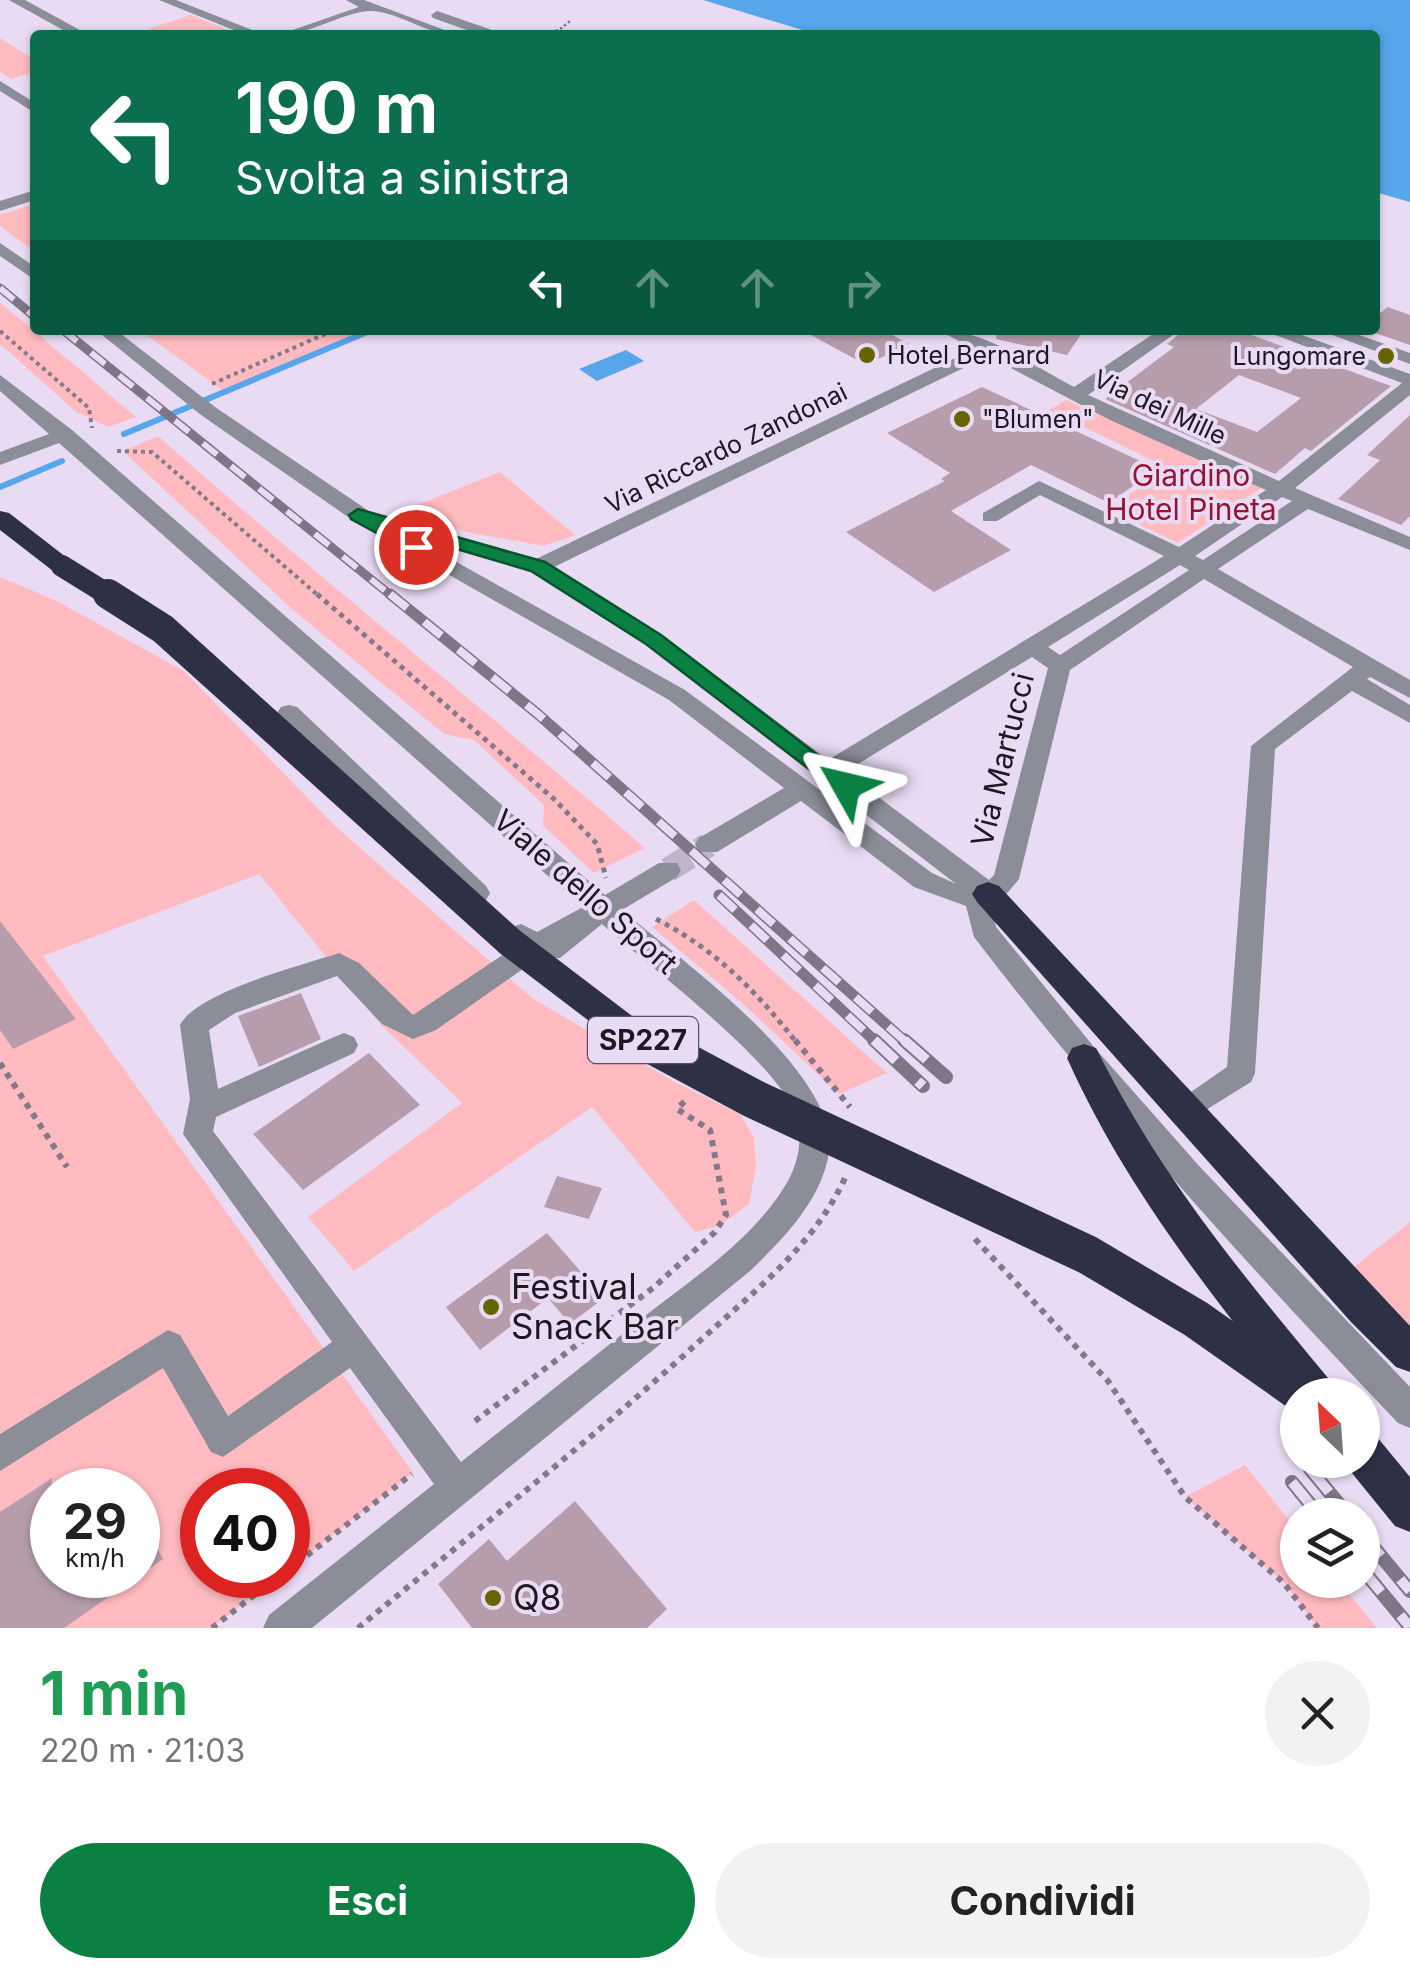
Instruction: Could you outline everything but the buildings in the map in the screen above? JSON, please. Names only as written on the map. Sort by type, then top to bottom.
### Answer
[{"type":"highway","points":[[0,518],[62,566]]},
{"type":"highway","name":"SP227","points":[[5,546],[62,566],[163,629],[510,942],[627,1031],[752,1098],[1103,1263],[1230,1341],[1281,1378]]},
{"type":"highway","points":[[988,894],[1365,1309],[1410,1353]]},
{"type":"highway","points":[[1084,1058],[1103,1103],[1135,1160],[1303,1378]]},
{"type":"highway","points":[[1380,1456],[1410,1480]]},
{"type":"highway","points":[[1380,1474],[1410,1510]]},
{"type":"street","points":[[15,0],[72,30]]},
{"type":"street","points":[[165,0],[245,30]]},
{"type":"street","points":[[352,0],[437,30]]},
{"type":"street","points":[[396,0],[479,30]]},
{"type":"street","points":[[300,30],[370,7]]},
{"type":"street","points":[[0,84],[30,105]]},
{"type":"street","points":[[0,206],[30,197]]},
{"type":"street","points":[[0,248],[30,272]]},
{"type":"street","points":[[111,335],[200,405],[358,515],[677,695],[923,880],[1024,984]]},
{"type":"street","name":"Via dei Mille","points":[[960,335],[1076,396],[1280,490],[1410,544]]},
{"type":"street","points":[[1076,396],[1163,335]]},
{"type":"street","points":[[827,772],[1034,648],[1280,490],[1410,383],[1284,335]]},
{"type":"street","points":[[1342,335],[1410,359]]},
{"type":"street","name":"Via Riccardo Zandonai","points":[[538,566],[990,348]]},
{"type":"street","name":"Viale dello Sport","points":[[0,380],[604,909],[776,1065],[809,1110],[814,1150],[799,1190],[774,1226],[740,1261],[282,1628]]},
{"type":"street","points":[[0,459],[65,434]]},
{"type":"street","points":[[990,517],[1039,488],[1206,571],[1360,673],[1410,715]]},
{"type":"street","points":[[1060,666],[1306,501]]},
{"type":"street","points":[[358,515],[538,566],[654,640],[988,894]]},
{"type":"street","points":[[614,660],[603,644],[613,632],[632,631],[654,640]]},
{"type":"street","name":"Via Martucci","points":[[988,894],[1006,879],[1060,666],[1034,648]]},
{"type":"street","points":[[1360,673],[1410,690]]},
{"type":"street","points":[[1201,1101],[1240,1073],[1263,746],[1360,673]]},
{"type":"street","points":[[289,712],[534,947],[550,951],[604,909],[668,870]]},
{"type":"street","points":[[708,845],[801,789]]},
{"type":"street","points":[[923,880],[961,897],[988,894]]},
{"type":"street","points":[[988,894],[979,907],[983,930],[1084,1058],[1191,1182],[1410,1410]]},
{"type":"street","points":[[458,1487],[198,1134],[205,1099],[194,1025],[225,1006],[339,964],[353,970],[398,1020],[414,1027],[534,947]]},
{"type":"street","points":[[201,1110],[344,1045]]},
{"type":"street","points":[[0,1454],[168,1346],[222,1440],[354,1346]]},
{"type":"path","points":[[558,30],[570,21]]},
{"type":"path","points":[[212,384],[323,335]]},
{"type":"path","points":[[0,1063],[68,1167]]},
{"type":"path","points":[[474,1421],[653,1288],[720,1226],[726,1215],[710,1130],[677,1109],[694,1092]]},
{"type":"path","points":[[358,1628],[646,1392],[792,1256],[835,1205],[850,1166]]},
{"type":"path","points":[[310,1553],[413,1473]]},
{"type":"path","points":[[212,1628],[250,1598]]},
{"type":"green space","points":[[191,15],[228,30],[150,30]]},
{"type":"green space","points":[[0,38],[30,57],[30,73],[11,79],[0,72]]},
{"type":"green space","points":[[30,206],[30,248],[0,226],[0,215]]},
{"type":"green space","points":[[0,302],[30,327],[30,335],[39,335],[136,417],[108,427],[75,411],[0,344]]},
{"type":"green space","points":[[147,335],[360,335],[225,392]]},
{"type":"green space","name":"Giardino Hotel Pineta","points":[[1066,400],[1263,487],[1178,543],[1109,510],[1166,467],[1049,410]]},
{"type":"green space","points":[[158,436],[645,848],[594,873],[543,826],[544,805],[474,740],[444,734],[294,611],[123,451]]},
{"type":"green space","points":[[500,472],[575,535],[544,546],[466,532],[402,511]]},
{"type":"green space","points":[[0,577],[57,601],[184,671],[334,825],[532,998],[671,1080],[740,1114],[754,1138],[756,1166],[749,1204],[719,1226],[695,1232],[592,1107],[354,1271],[308,1217],[462,1103],[383,1027],[259,874],[43,956],[413,1473],[310,1553],[310,1468],[180,1468],[180,1598],[250,1598],[212,1628],[0,1628]]},
{"type":"green space","points":[[694,900],[887,1073],[839,1094],[742,1003],[652,927]]},
{"type":"green space","points":[[1410,1222],[1410,1326],[1348,1272]]},
{"type":"green space","points":[[1245,1465],[1280,1509],[1280,1580],[1185,1497]]},
{"type":"green space","points":[[1295,1598],[1353,1598],[1377,1628],[1318,1628]]},
{"type":"water","points":[[703,0],[1410,0],[1410,202],[1380,193],[1380,30],[802,30]]},
{"type":"water","points":[[626,350],[644,361],[597,381],[579,369]]},
{"type":"waterway","points":[[124,434],[360,335]]},
{"type":"waterway","points":[[0,487],[62,461]]},
{"type":"tunnel","points":[[668,870],[708,845]]},
{"type":"railway","points":[[0,288],[30,313]]},
{"type":"railway","points":[[69,335],[393,597]]},
{"type":"railway","points":[[390,594],[539,715],[907,1043]]},
{"type":"railway","points":[[719,895],[877,1043]]},
{"type":"railway","points":[[874,1040],[923,1086]]},
{"type":"railway","points":[[904,1040],[946,1077]]},
{"type":"railway","points":[[1317,1478],[1334,1498]]},
{"type":"railway","points":[[1292,1482],[1305,1498]]},
{"type":"railway","points":[[1380,1555],[1410,1591]]},
{"type":"railway","points":[[1380,1591],[1410,1627]]},
{"type":"place","name":"Hotel Bernard","points":[[867,355]]},
{"type":"place","name":"Lungomare","points":[[1386,356]]},
{"type":"place","name":"\"Blumen\"","points":[[962,419]]},
{"type":"place","name":"Festival Snack Bar","points":[[491,1307]]},
{"type":"place","name":"Q8","points":[[493,1598]]},
{"type":"route","points":[[416,547],[358,515],[538,566],[654,640],[846,786]]}]
